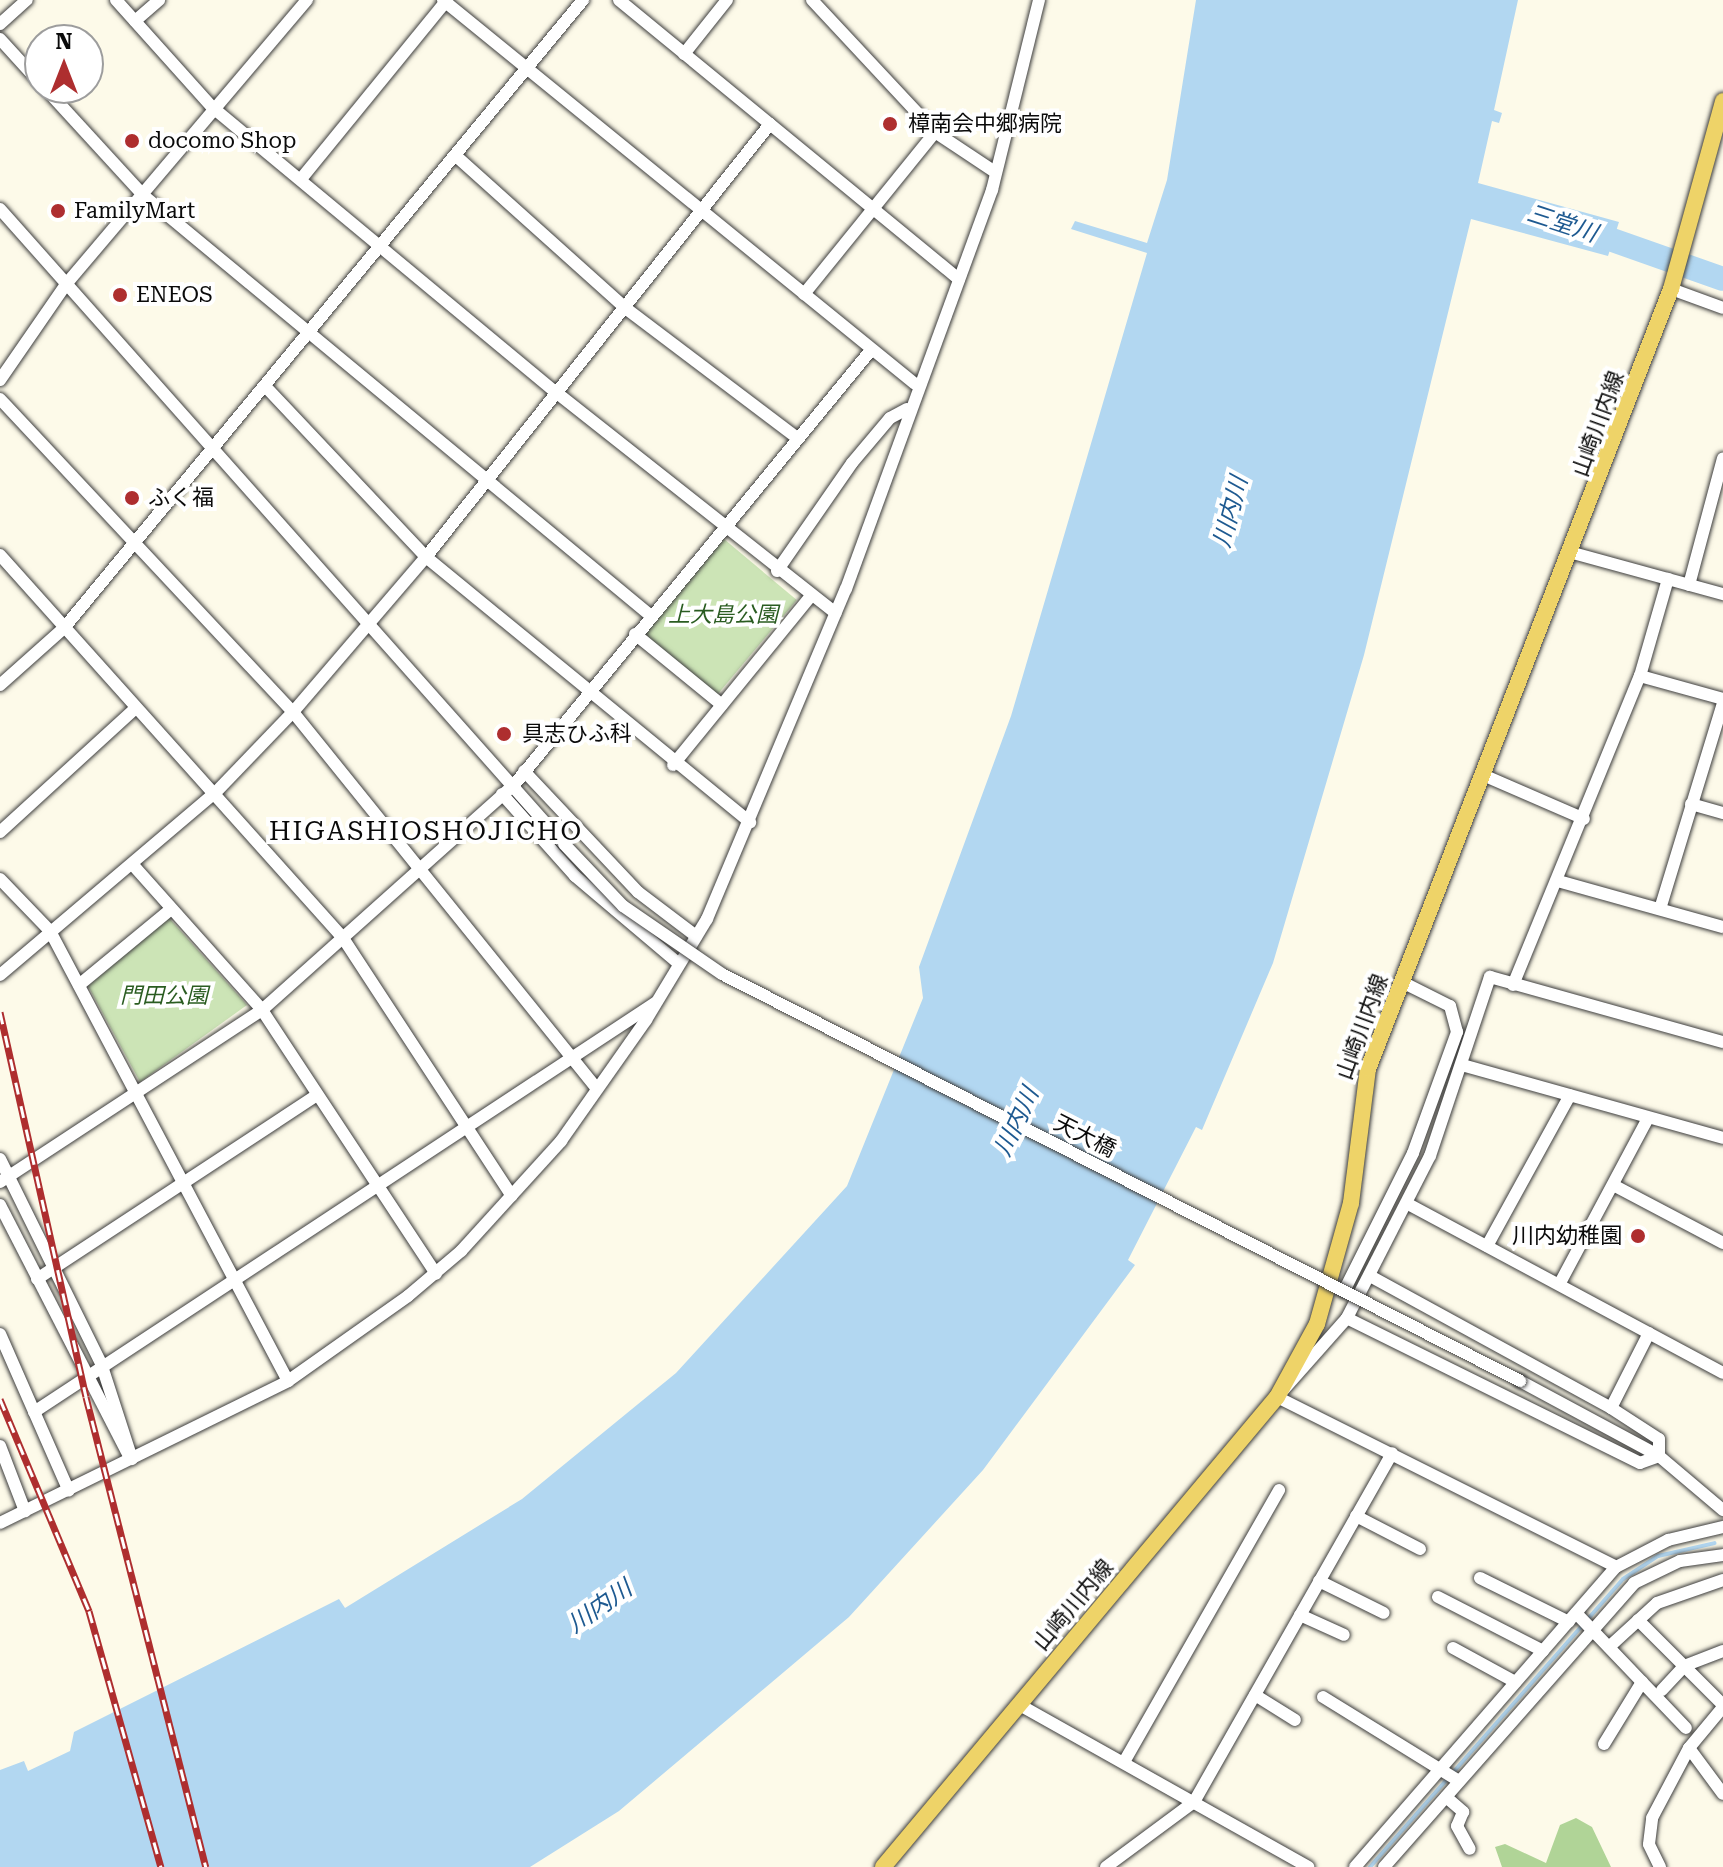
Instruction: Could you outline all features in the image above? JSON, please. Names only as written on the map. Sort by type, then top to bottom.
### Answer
[{"type":"main road","name":"山崎川内線","points":[[883,1867],[1277,1397],[1317,1324],[1351,1203],[1363,1087],[1483,775],[1573,553],[1671,289],[1723,101]]},
{"type":"street","points":[[0,24],[27,0]]},
{"type":"street","points":[[116,0],[212,107],[383,244],[557,393],[809,598],[836,613]]},
{"type":"street","points":[[135,21],[159,0]]},
{"type":"street","points":[[0,380],[67,283],[143,195],[212,107],[307,0]]},
{"type":"street","points":[[0,685],[64,628],[211,445],[265,386],[583,0]]},
{"type":"street","points":[[619,0],[871,211],[959,279]]},
{"type":"street","points":[[684,54],[727,0]]},
{"type":"street","points":[[812,0],[935,132],[995,172]]},
{"type":"street","points":[[0,1523],[288,1381],[436,1274],[512,1196],[597,1089],[657,1001],[696,936],[750,822],[836,613],[915,384],[959,279],[995,172],[1039,0]]},
{"type":"street","points":[[301,179],[445,1],[699,213],[915,384]]},
{"type":"street","points":[[0,39],[24,65]]},
{"type":"street","points":[[60,104],[143,195],[650,615]]},
{"type":"street","points":[[0,975],[216,792],[293,712],[426,557],[770,124]]},
{"type":"street","points":[[804,294],[935,132]]},
{"type":"street","points":[[456,156],[624,307],[797,438]]},
{"type":"street","name":"天大橋","points":[[0,209],[564,844],[623,906],[722,974],[1520,1381],[1659,1456]]},
{"type":"street","points":[[1671,289],[1723,308]]},
{"type":"street","points":[[4,1179],[262,1010],[343,938],[420,862],[514,785],[650,615],[871,350]]},
{"type":"street","points":[[265,386],[426,557],[589,691],[673,765],[750,822]]},
{"type":"street","points":[[0,399],[137,540],[293,712],[420,862],[573,1054],[597,1089]]},
{"type":"street","points":[[777,571],[852,463],[890,418],[907,409]]},
{"type":"street","points":[[1689,585],[1718,495],[1723,458]]},
{"type":"street","points":[[1573,553],[1723,594]]},
{"type":"street","points":[[0,555],[136,708],[216,792],[343,938],[512,1196]]},
{"type":"street","points":[[1513,985],[1584,819],[1640,676],[1668,579]]},
{"type":"street","points":[[673,765],[809,598]]},
{"type":"street","points":[[635,634],[722,705]]},
{"type":"street","points":[[1640,676],[1723,701],[1660,909]]},
{"type":"street","points":[[0,832],[136,708]]},
{"type":"street","points":[[524,771],[638,892],[696,936]]},
{"type":"street","points":[[1483,775],[1584,819]]},
{"type":"street","points":[[502,794],[575,876],[679,964]]},
{"type":"street","points":[[1691,804],[1723,813]]},
{"type":"street","points":[[133,865],[262,1010],[436,1274]]},
{"type":"street","points":[[0,879],[50,931],[288,1381]]},
{"type":"street","points":[[1558,881],[1723,927]]},
{"type":"street","points":[[79,985],[170,910]]},
{"type":"street","points":[[1616,1567],[1277,1397],[1347,1318],[1408,1204],[1462,1065],[1490,977],[1723,1042]]},
{"type":"street","points":[[1344,1291],[1413,1153],[1454,1043],[1450,1006],[1402,982]]},
{"type":"street","points":[[34,1412],[88,1371],[657,1001]]},
{"type":"street","points":[[1462,1065],[1723,1138]]},
{"type":"street","points":[[37,1279],[317,1095]]},
{"type":"street","points":[[1487,1246],[1570,1095]]},
{"type":"street","points":[[1560,1283],[1615,1186],[1648,1118]]},
{"type":"street","points":[[0,1159],[4,1179],[53,1266],[101,1363],[132,1459]]},
{"type":"street","points":[[1615,1186],[1723,1243]]},
{"type":"street","points":[[1408,1204],[1723,1373]]},
{"type":"street","points":[[2,1212],[132,1459]]},
{"type":"street","points":[[1370,1276],[1611,1408],[1659,1439],[1659,1456],[1723,1510]]},
{"type":"street","points":[[1347,1318],[1640,1463],[1659,1456]]},
{"type":"street","points":[[1611,1408],[1649,1333]]},
{"type":"street","points":[[0,1334],[69,1491]]},
{"type":"street","points":[[1,1453],[25,1511]]},
{"type":"street","points":[[1106,1867],[1125,1861],[1194,1802],[1392,1453]]},
{"type":"street","points":[[1124,1762],[1279,1490]]},
{"type":"street","points":[[1356,1516],[1420,1549]]},
{"type":"street","points":[[1355,1867],[1441,1764],[1616,1567],[1641,1550],[1723,1527]]},
{"type":"street","points":[[1384,1867],[1591,1629],[1653,1570],[1723,1555]]},
{"type":"street","points":[[1480,1578],[1591,1629],[1686,1728]]},
{"type":"street","points":[[1609,1647],[1657,1603],[1723,1580]]},
{"type":"street","points":[[1319,1581],[1384,1613]]},
{"type":"street","points":[[1438,1597],[1543,1651]]},
{"type":"street","points":[[1300,1615],[1344,1635]]},
{"type":"street","points":[[1638,1620],[1723,1706],[1689,1748],[1652,1818],[1649,1844],[1660,1867]]},
{"type":"street","points":[[1453,1648],[1515,1682]]},
{"type":"street","points":[[1662,1690],[1684,1666],[1723,1651]]},
{"type":"street","points":[[1604,1744],[1642,1682]]},
{"type":"street","points":[[1255,1695],[1295,1720]]},
{"type":"street","points":[[1323,1697],[1441,1764],[1459,1781]]},
{"type":"street","points":[[1018,1704],[1308,1867]]},
{"type":"street","points":[[1689,1748],[1723,1794]]},
{"type":"street","points":[[1446,1797],[1463,1812],[1457,1826],[1470,1849]]},
{"type":"green space","name":"上大島公園","points":[[724,539],[797,600],[716,696],[644,635]]},
{"type":"green space","name":"門田公園","points":[[169,918],[247,1005],[140,1082],[88,986]]},
{"type":"green space","points":[[1576,1818],[1592,1827],[1611,1867],[1502,1867],[1495,1847],[1505,1844],[1546,1863],[1560,1825]]},
{"type":"water","name":"川内川","points":[[1196,0],[1518,0],[1494,110],[1502,113],[1499,123],[1492,121],[1478,183],[1619,222],[1608,256],[1471,219],[1364,655],[1273,963],[1202,1130],[1196,1127],[1128,1260],[1135,1265],[983,1470],[849,1617],[619,1811],[530,1867],[0,1867],[0,1770],[24,1761],[28,1771],[70,1751],[74,1732],[339,1599],[345,1608],[522,1499],[676,1373],[847,1186],[923,998],[919,967],[1011,716],[1147,253],[1071,229],[1075,221],[1147,243],[1167,180]]},
{"type":"waterway","name":"三堂川","points":[[1584,230],[1723,279]]},
{"type":"waterway","points":[[1370,1867],[1623,1579],[1658,1556],[1715,1543]]},
{"type":"railway","points":[[0,1012],[86,1397],[206,1867]]},
{"type":"railway","points":[[0,1399],[89,1611],[161,1867]]},
{"type":"place","name":"樟南会中郷病院","points":[[890,124]]},
{"type":"place","name":"docomo Shop","points":[[132,141]]},
{"type":"place","name":"FamilyMart","points":[[58,211]]},
{"type":"place","name":"ENEOS","points":[[120,295]]},
{"type":"place","name":"ふく福","points":[[132,498]]},
{"type":"place","name":"具志ひふ科","points":[[504,734]]},
{"type":"place","name":"川内幼稚園","points":[[1638,1236]]},
{"type":"district","name":"HIGASHIOSHOJICHO","points":[[426,832]]}]
